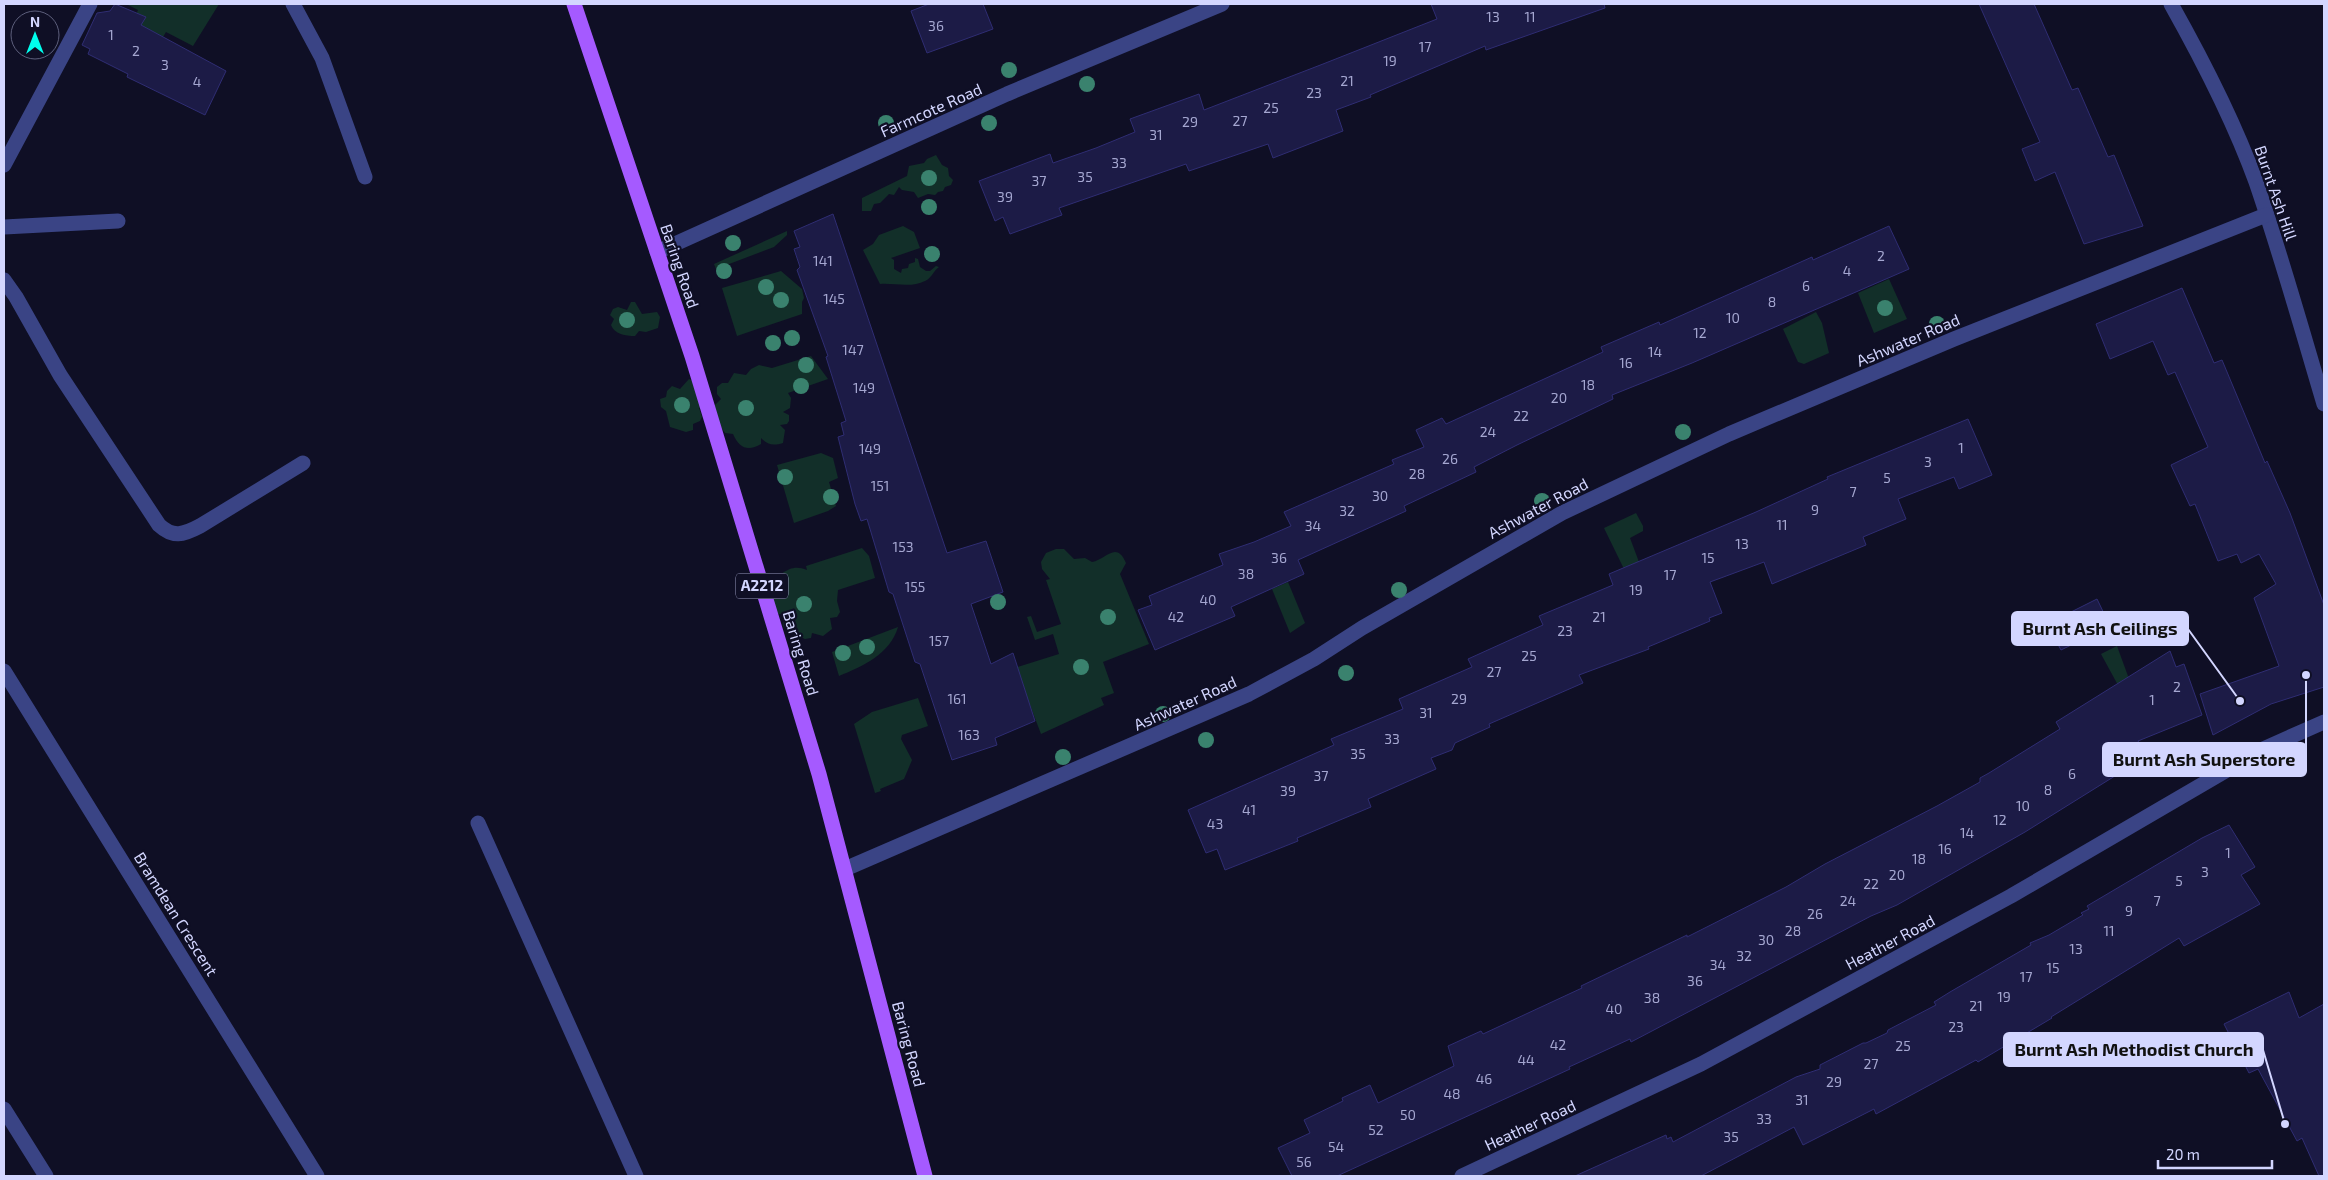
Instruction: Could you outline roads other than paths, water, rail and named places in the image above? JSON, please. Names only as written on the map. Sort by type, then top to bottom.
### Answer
[{"type":"main road","name":"Baring Road","points":[[574,4],[694,364],[742,516],[819,774],[925,1176]]},
{"type":"street","points":[[4,166],[90,4]]},
{"type":"street","points":[[293,4],[322,58],[365,177]]},
{"type":"street","name":"Farmcote Road","points":[[657,252],[1007,94],[1222,4]]},
{"type":"street","name":"Burnt Ash Hill","points":[[2171,4],[2224,107],[2256,182],[2324,404]]},
{"type":"street","name":"Ashwater Road","points":[[845,869],[1128,748],[1256,690],[1562,513],[1729,434],[1954,339],[2266,215]]},
{"type":"street","points":[[4,227],[118,221]]},
{"type":"street","points":[[4,280],[16,297],[60,376],[159,525],[167,533],[184,534],[200,526],[303,463]]},
{"type":"street","name":"Bramdean Crescent","points":[[4,671],[317,1176]]},
{"type":"street","name":"Heather Road","points":[[1462,1176],[1701,1064],[2011,896],[2263,749],[2324,722]]},
{"type":"street","points":[[478,823],[636,1176]]},
{"type":"street","points":[[4,1109],[46,1176]]},
{"type":"place","name":"Burnt Ash Superstore","points":[[2306,675]]},
{"type":"place","name":"Burnt Ash Ceilings","points":[[2240,701]]},
{"type":"place","name":"Burnt Ash Methodist Church","points":[[2285,1124]]}]
